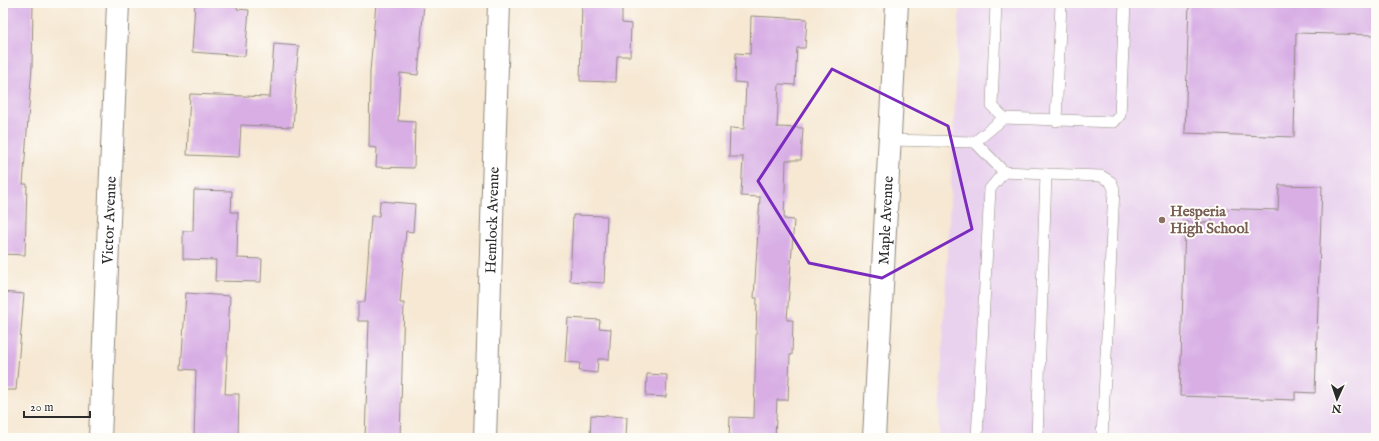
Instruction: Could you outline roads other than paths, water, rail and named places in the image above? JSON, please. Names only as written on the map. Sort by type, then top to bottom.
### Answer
[{"type":"street","name":"Victor Avenue","points":[[100,438],[118,3]]},
{"type":"street","name":"Hemlock Avenue","points":[[485,438],[499,3]]},
{"type":"street","name":"Maple Avenue","points":[[874,438],[897,3]]},
{"type":"lane","points":[[996,3],[992,106],[1004,118],[1114,122],[1120,115],[1125,3]]},
{"type":"lane","points":[[1056,121],[1061,3]]},
{"type":"lane","points":[[889,140],[975,142],[1004,118]]},
{"type":"lane","points":[[975,142],[1004,172],[1101,176],[1111,182],[1114,189],[1102,438]]},
{"type":"lane","points":[[977,438],[990,189],[1004,172]]},
{"type":"lane","points":[[1037,438],[1046,174]]},
{"type":"place","name":"Hesperia High School","points":[[1162,220]]}]
